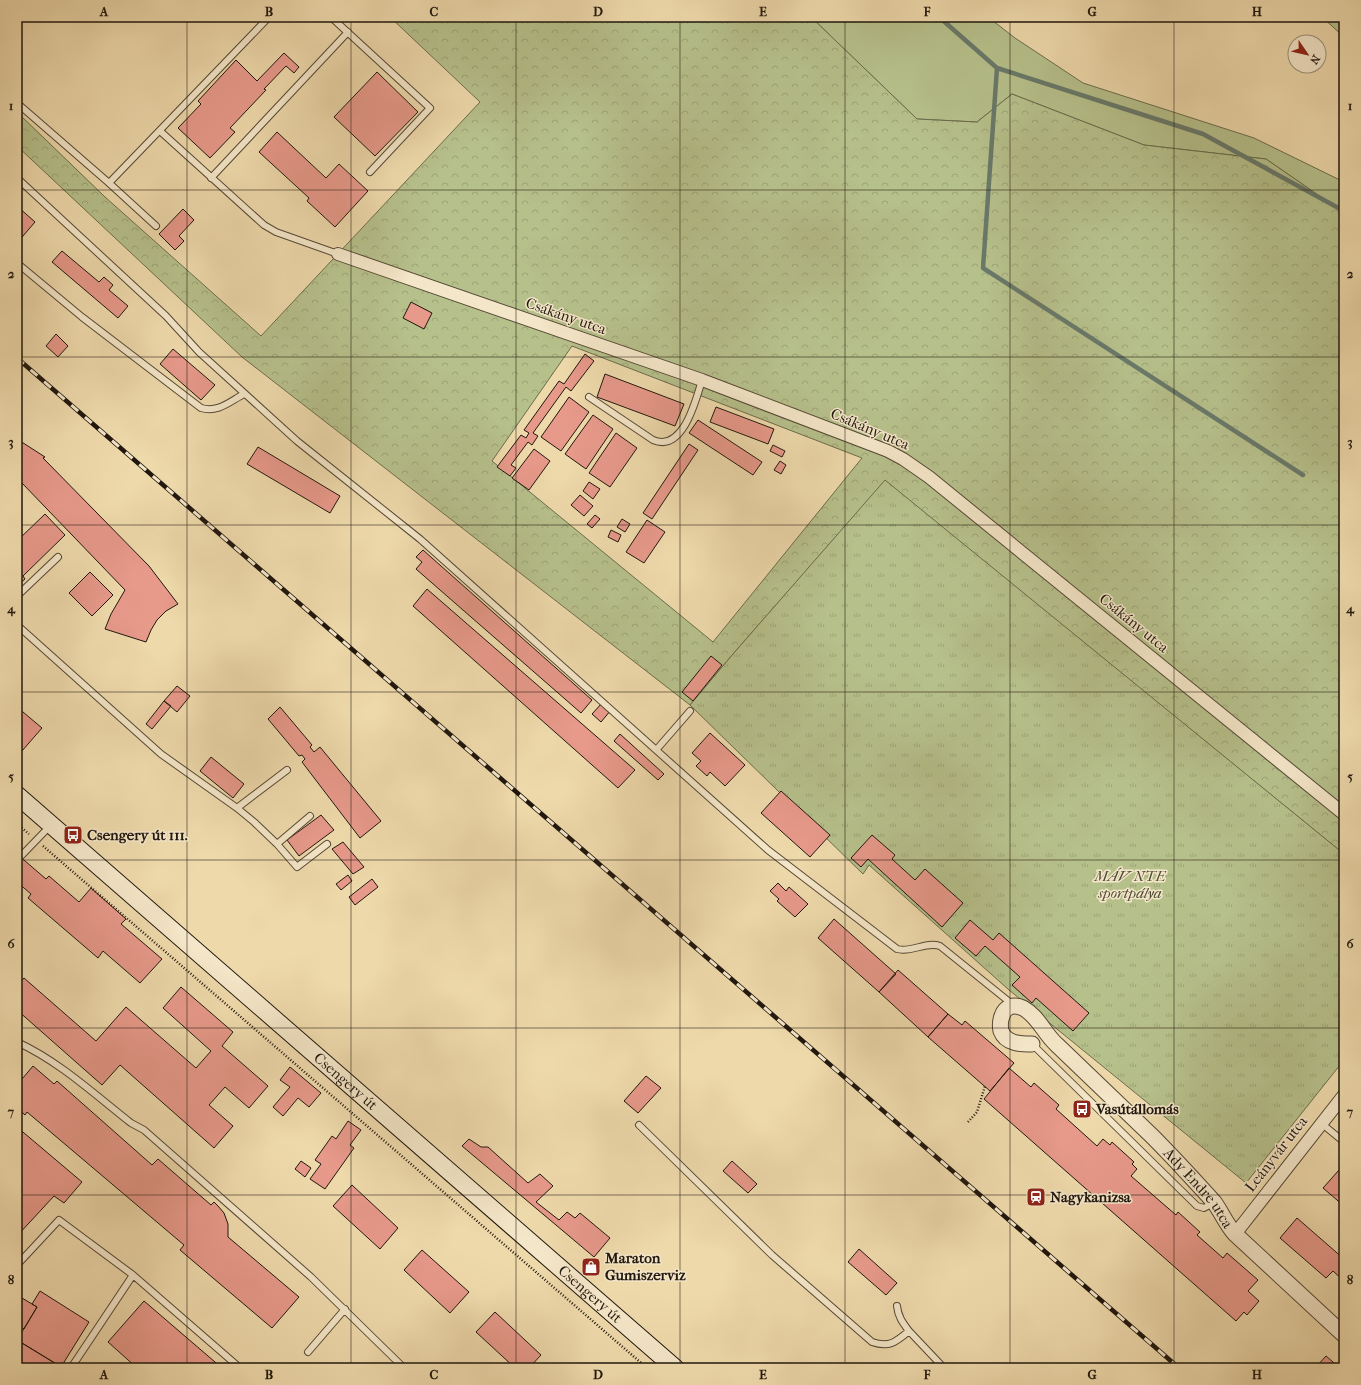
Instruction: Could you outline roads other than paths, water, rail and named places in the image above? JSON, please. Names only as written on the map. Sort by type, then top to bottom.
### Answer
[{"type":"main road","name":"Csengery út","points":[[17,795],[675,1368]]},
{"type":"street","name":"Csákány utca","points":[[338,254],[702,380],[888,451],[915,466],[1344,814]]},
{"type":"street","name":"Ady Endre utca","points":[[1013,1005],[1023,1008],[1030,1013],[1052,1040],[1153,1137],[1214,1202],[1219,1208],[1225,1222],[1235,1234],[1344,1335]]},
{"type":"street","points":[[1013,1005],[1002,1014],[1000,1023],[1004,1035],[1013,1043],[1019,1044],[1032,1044],[1052,1040]]},
{"type":"street","name":"Leányvár utca","points":[[1235,1234],[1321,1123],[1344,1096]]},
{"type":"lane","points":[[109,183],[268,17]]},
{"type":"lane","points":[[331,17],[430,108],[370,172]]},
{"type":"lane","points":[[211,178],[348,32]]},
{"type":"lane","points":[[17,103],[156,226]]},
{"type":"lane","points":[[160,131],[264,225],[276,232],[338,254]]},
{"type":"lane","points":[[17,178],[166,316],[199,352],[244,394],[297,441],[420,539],[657,749],[768,850],[897,949],[908,950],[934,944],[940,946],[1013,1005]]},
{"type":"lane","points":[[17,263],[82,317],[201,408],[216,410],[244,394]]},
{"type":"lane","points":[[589,397],[653,440],[664,442],[676,436],[682,430],[692,412],[702,380]]},
{"type":"lane","points":[[17,596],[58,557]]},
{"type":"lane","points":[[17,625],[161,754],[237,808],[277,844],[297,867],[327,844]]},
{"type":"lane","points":[[657,749],[690,711]]},
{"type":"lane","points":[[237,808],[287,770]]},
{"type":"lane","points":[[277,844],[310,816]]},
{"type":"lane","points":[[22,855],[51,825]]},
{"type":"lane","points":[[17,1042],[40,1053],[59,1066],[131,1123],[144,1130],[345,1308],[404,1368]]},
{"type":"lane","points":[[1032,1044],[1197,1206],[1204,1208],[1214,1202]]},
{"type":"lane","points":[[1321,1123],[1344,1142]]},
{"type":"lane","points":[[639,1125],[772,1255],[872,1342],[880,1345],[888,1345],[897,1341],[909,1331]]},
{"type":"lane","points":[[17,1264],[59,1220],[133,1275],[240,1368]]},
{"type":"lane","points":[[71,1368],[133,1275]]},
{"type":"lane","points":[[897,1306],[898,1315],[901,1321],[944,1368]]},
{"type":"lane","points":[[308,1352],[345,1308]]},
{"type":"waterway","points":[[939,17],[997,68],[1203,134],[1344,211]]},
{"type":"waterway","points":[[997,68],[983,268],[1303,475]]},
{"type":"railway","points":[[17,358],[1179,1368]]},
{"type":"place","name":"Csengery út 111.","points":[[73,835]]},
{"type":"place","name":"Vasútállomás","points":[[1082,1109]]},
{"type":"place","name":"Nagykanizsa","points":[[1036,1197]]},
{"type":"place","name":"Maraton Gumiszerviz","points":[[591,1267]]},
{"type":"park label","name":"MÁV NTE sportpálya","points":[[1130,884]]}]
